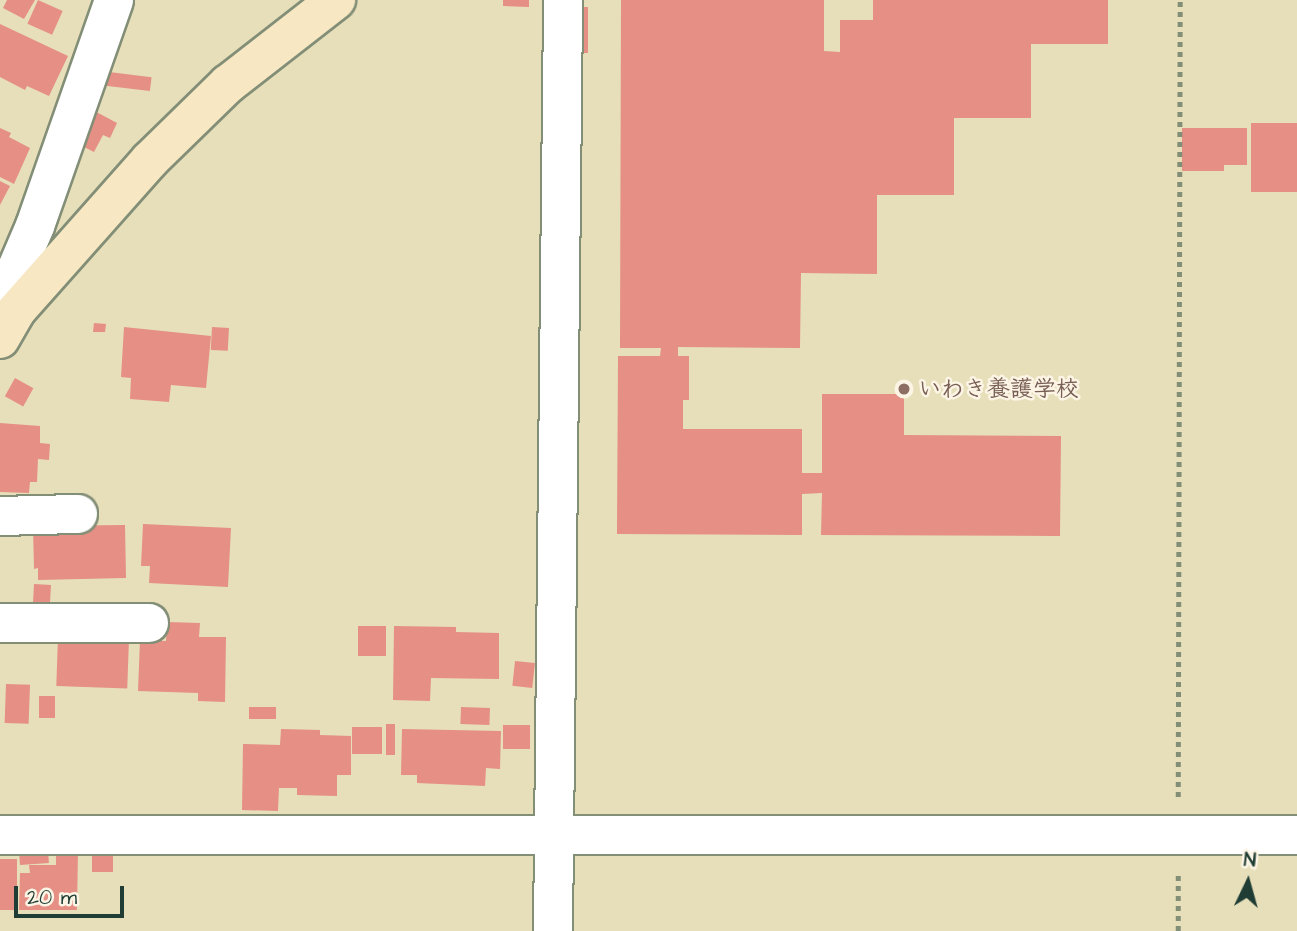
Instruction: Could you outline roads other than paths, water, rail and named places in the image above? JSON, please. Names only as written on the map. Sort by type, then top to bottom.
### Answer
[{"type":"street","points":[[8,325],[9,265],[35,226],[114,0]]},
{"type":"street","points":[[8,325],[150,160],[228,84],[335,0]]},
{"type":"street","points":[[553,931],[563,0]]},
{"type":"street","points":[[0,516],[78,514]]},
{"type":"street","points":[[0,623],[149,623]]},
{"type":"street","points":[[0,835],[1297,835]]},
{"type":"place","name":"いわき養護学校","points":[[904,389]]}]
